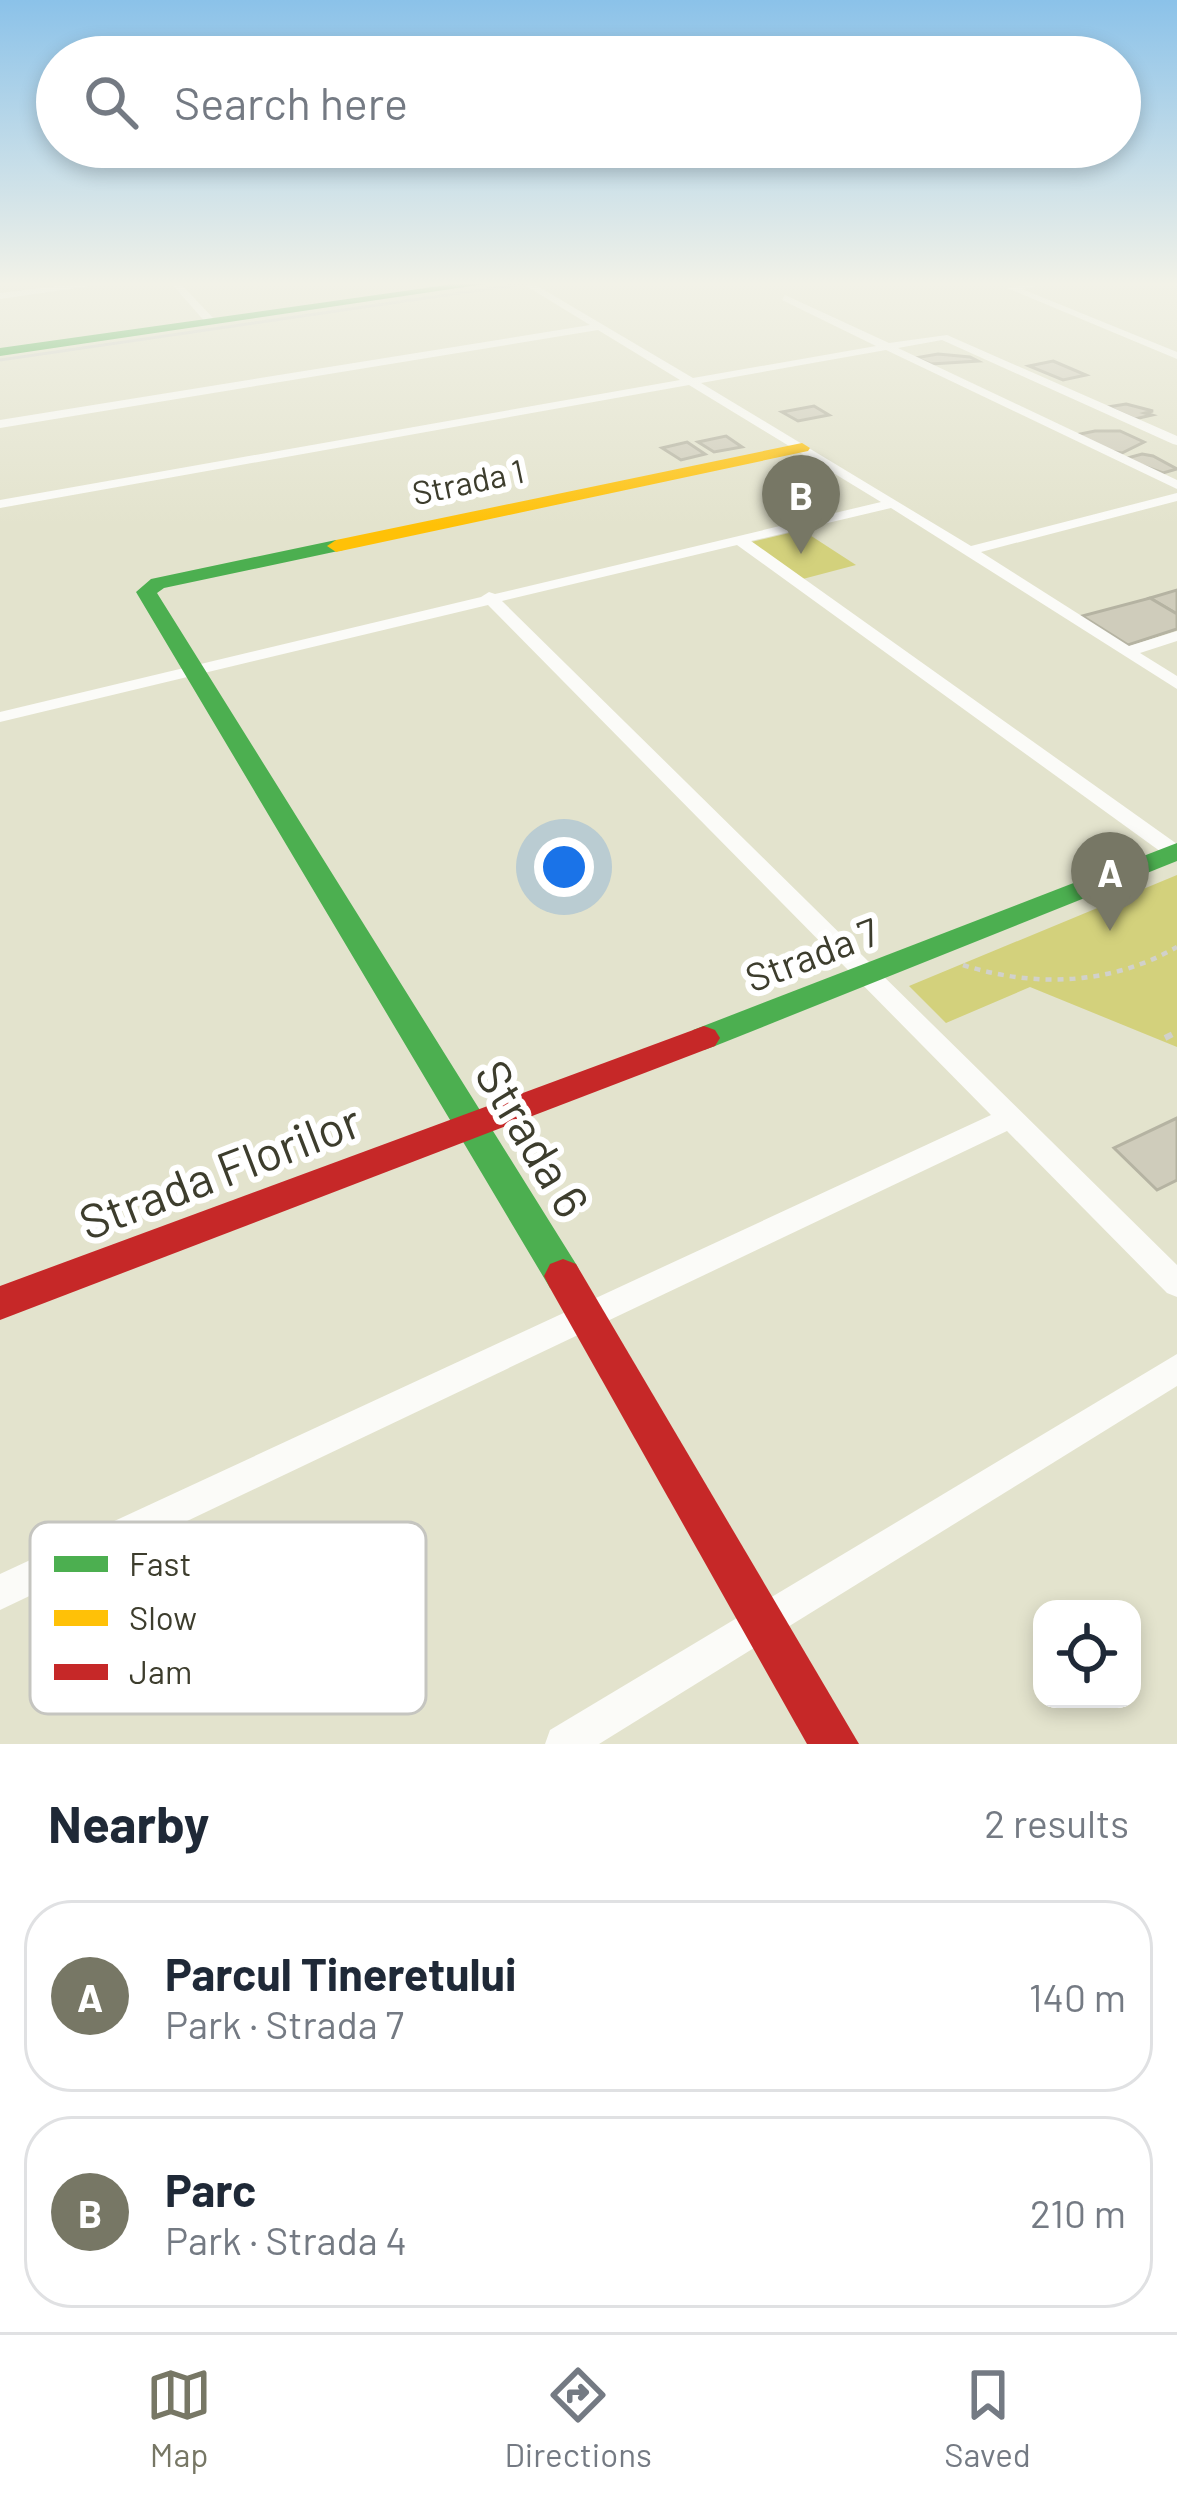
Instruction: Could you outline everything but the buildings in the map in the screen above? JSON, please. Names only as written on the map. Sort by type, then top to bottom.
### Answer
[{"type":"street","points":[[0,424],[380,362]]},
{"type":"street","points":[[657,362],[893,503],[1177,684]]},
{"type":"street","points":[[0,504],[789,362]]},
{"type":"street","points":[[919,362],[1177,485]]},
{"type":"street","points":[[1005,362],[1177,441]]},
{"type":"street","name":"Strada 1","points":[[149,587],[802,448]]},
{"type":"street","points":[[969,551],[1177,497]]},
{"type":"street","points":[[0,717],[893,503]]},
{"type":"street","points":[[737,538],[1176,852]]},
{"type":"street","name":"Strada 6","points":[[149,587],[146,592],[589,1319],[834,1744]]},
{"type":"street","points":[[489,597],[864,978],[1177,1285]]},
{"type":"street","points":[[1127,652],[1177,636]]},
{"type":"street","name":"Strada 7","points":[[471,1124],[864,978],[1176,852]]},
{"type":"street","points":[[151,1522],[1008,1119]]},
{"type":"street","name":"Strada Florilor","points":[[0,1303],[471,1124]]},
{"type":"street","points":[[564,1744],[1177,1369]]},
{"type":"street","points":[[0,1592],[30,1578]]},
{"type":"path","points":[[955,962],[982,972],[1032,977],[1111,976],[1146,965],[1177,947]]},
{"type":"path","points":[[1165,1037],[1177,1032]]},
{"type":"shaded area","points":[[802,530],[856,565],[799,580],[747,543]]},
{"type":"shaded area","points":[[1177,875],[1177,1047],[1030,987],[946,1023],[909,986]]},
{"type":"traffic: fast","points":[[336,546],[158,583],[146,592],[563,1276]]},
{"type":"traffic: fast","points":[[704,1038],[1177,851]]},
{"type":"traffic: slow","points":[[336,546],[802,448]]},
{"type":"traffic: jam","points":[[0,1303],[704,1038]]},
{"type":"traffic: jam","points":[[563,1276],[834,1744]]},
{"type":"place","name":"Parc","points":[[801,554]]},
{"type":"place","name":"Parcul Tineretului","points":[[1110,931]]}]
